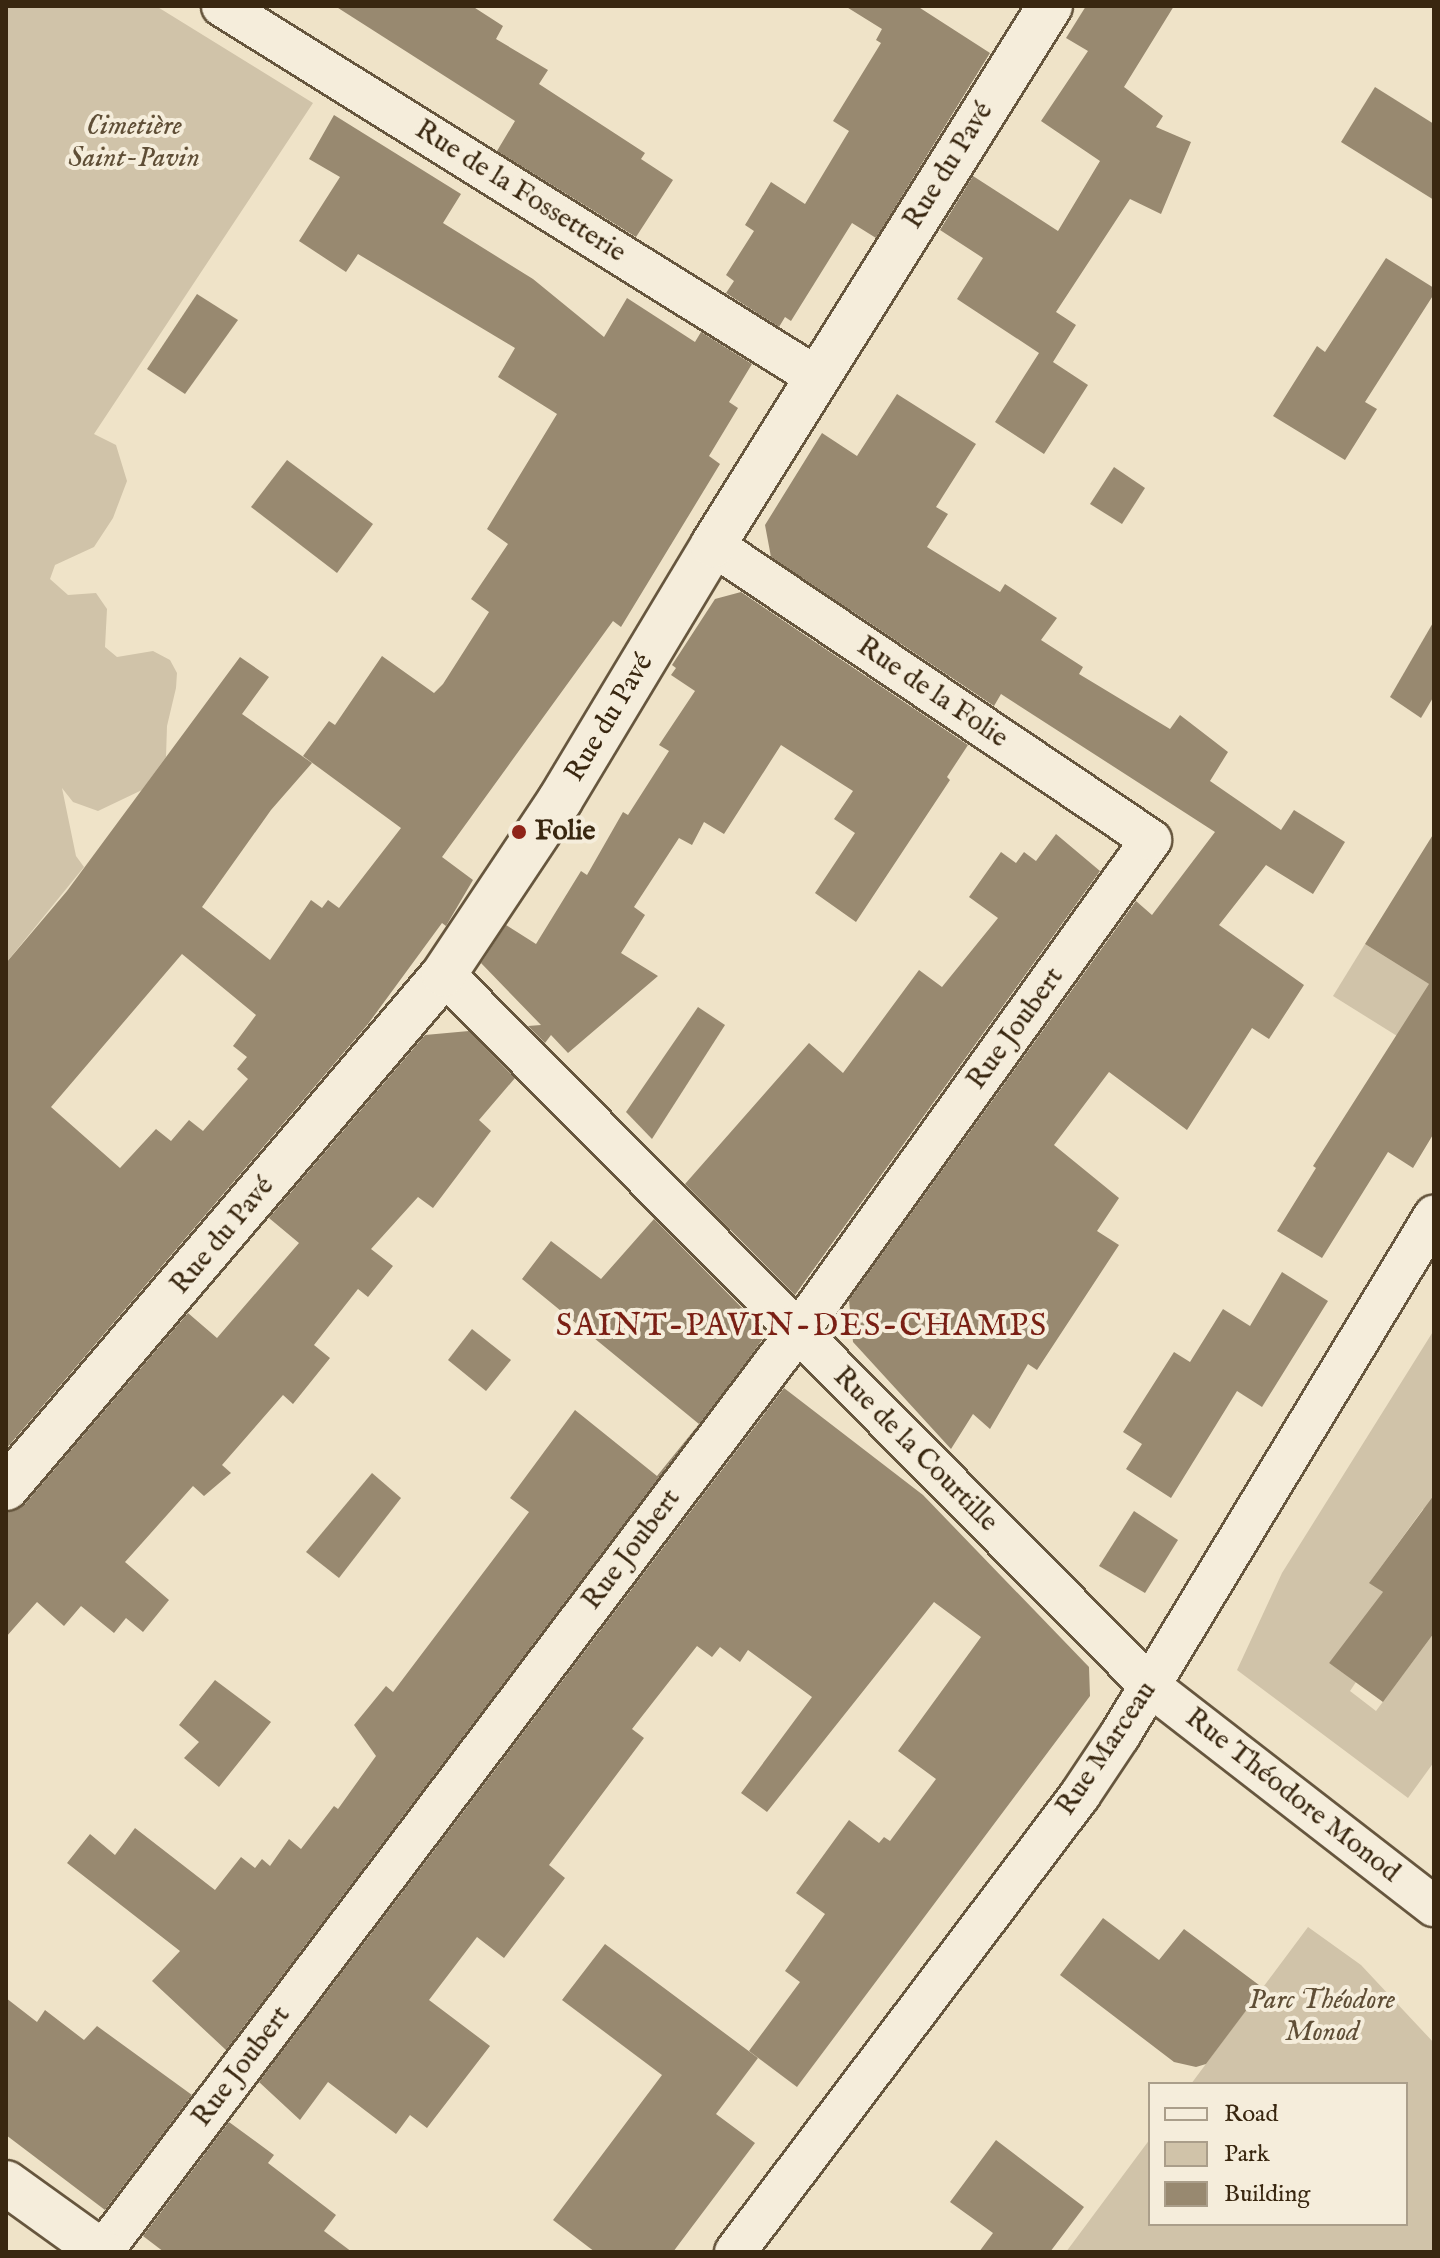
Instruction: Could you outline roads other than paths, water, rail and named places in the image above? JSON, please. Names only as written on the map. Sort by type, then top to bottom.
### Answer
[{"type":"street","name":"Rue de la Fossetterie","points":[[222,6],[818,378]]},
{"type":"street","name":"Rue du Pavé","points":[[6,1488],[444,974],[560,800],[1039,10]]},
{"type":"street","name":"Rue de la Folie","points":[[713,545],[1151,840]]},
{"type":"street","name":"Rue Joubert","points":[[102,2252],[798,1331],[1151,840]]},
{"type":"street","name":"Rue de la Courtille","points":[[444,974],[1150,1686]]},
{"type":"street","name":"Rue Marceau","points":[[735,2252],[1080,1795],[1150,1686],[1434,1216]]},
{"type":"street","name":"Rue Théodore Monod","points":[[1150,1686],[1434,1906]]},
{"type":"street","points":[[6,2183],[102,2252]]},
{"type":"place","name":"Folie","points":[[519,832]]},
{"type":"district","name":"SAINT-PAVIN-DES-CHAMPS","points":[[802,1327]]},
{"type":"park label","name":"Cimetière Saint-Pavin","points":[[134,143]]},
{"type":"park label","name":"Parc Théodore Monod","points":[[1322,2017]]}]
